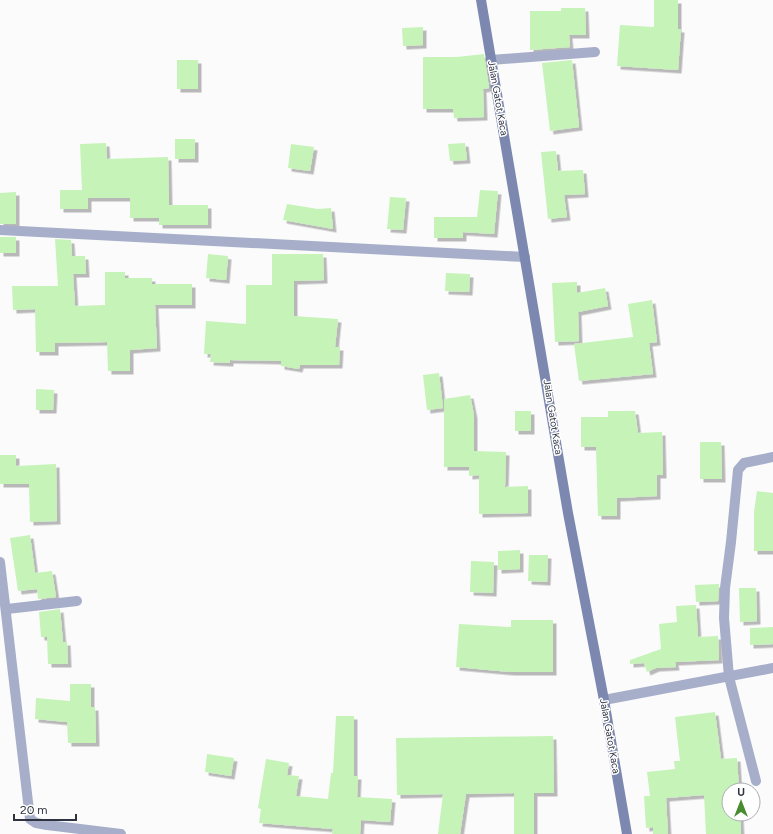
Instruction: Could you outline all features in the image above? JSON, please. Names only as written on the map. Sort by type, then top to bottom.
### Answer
[{"type":"main road","name":"Jalan Gatot Kaca","points":[[481,0],[568,513],[604,700],[627,834]]},
{"type":"street","points":[[491,60],[596,52]]},
{"type":"street","points":[[0,230],[525,257]]},
{"type":"street","points":[[756,782],[729,676],[724,618],[725,588],[738,470],[744,463],[773,457]]},
{"type":"street","points":[[0,562],[7,609],[30,819],[36,823],[47,825],[121,834]]},
{"type":"street","points":[[7,609],[77,601]]},
{"type":"street","points":[[604,700],[773,668]]},
{"type":"building","points":[[654,0],[678,0],[678,29],[681,29],[678,70],[617,66],[620,25],[654,27]]},
{"type":"building","points":[[561,8],[585,8],[586,35],[569,35],[570,47],[530,50],[530,11],[561,11]]},
{"type":"building","points":[[423,27],[423,45],[403,46],[402,28]]},
{"type":"building","points":[[484,54],[489,88],[483,89],[484,117],[454,118],[453,109],[423,109],[423,57],[457,57]]},
{"type":"building","points":[[177,60],[198,60],[198,89],[177,89]]},
{"type":"building","points":[[572,60],[579,127],[550,131],[542,63]]},
{"type":"building","points":[[175,139],[195,139],[195,159],[175,159]]},
{"type":"building","points":[[106,143],[107,159],[168,157],[169,205],[208,205],[208,225],[159,225],[159,218],[130,218],[130,198],[88,198],[88,209],[60,209],[60,190],[82,190],[80,144]]},
{"type":"building","points":[[465,143],[467,160],[450,161],[448,144]]},
{"type":"building","points":[[291,144],[314,147],[310,171],[288,168]]},
{"type":"building","points":[[556,151],[558,171],[583,170],[585,194],[564,195],[567,217],[548,219],[541,152]]},
{"type":"building","points":[[480,190],[498,191],[494,234],[463,232],[463,238],[434,238],[434,217],[477,217]]},
{"type":"building","points":[[16,192],[16,224],[0,224],[0,193]]},
{"type":"building","points":[[390,197],[406,198],[403,230],[387,229]]},
{"type":"building","points":[[287,204],[318,209],[331,208],[333,229],[283,220]]},
{"type":"building","points":[[0,237],[16,237],[16,253],[0,253]]},
{"type":"building","points":[[55,239],[71,240],[72,256],[85,256],[86,274],[73,274],[75,306],[105,305],[105,272],[125,272],[125,278],[152,278],[152,284],[192,284],[192,305],[155,305],[157,348],[130,350],[130,371],[108,371],[107,342],[55,343],[55,352],[36,352],[35,309],[13,310],[12,286],[58,286]]},
{"type":"building","points":[[208,254],[228,256],[226,280],[206,278]]},
{"type":"building","points":[[272,254],[323,254],[324,280],[294,281],[294,316],[338,319],[335,347],[340,347],[339,365],[300,365],[299,369],[281,366],[281,361],[230,360],[230,363],[210,362],[211,354],[204,354],[206,321],[246,324],[246,285],[272,285]]},
{"type":"building","points":[[446,273],[470,274],[469,292],[445,291]]},
{"type":"building","points":[[577,282],[577,293],[605,288],[608,306],[578,312],[579,341],[555,342],[552,283]]},
{"type":"building","points":[[652,300],[657,342],[649,343],[653,374],[579,381],[574,344],[633,337],[628,304]]},
{"type":"building","points":[[439,373],[443,408],[427,410],[423,375]]},
{"type":"building","points":[[36,389],[54,390],[53,410],[36,410]]},
{"type":"building","points":[[470,395],[474,415],[474,451],[506,452],[505,487],[528,486],[528,513],[479,514],[479,475],[469,476],[469,467],[444,467],[444,399]]},
{"type":"building","points":[[515,411],[531,411],[531,431],[515,431]]},
{"type":"building","points":[[608,411],[635,411],[638,433],[662,432],[663,475],[657,475],[657,496],[617,498],[617,516],[598,516],[596,447],[581,447],[581,417],[608,417]]},
{"type":"building","points":[[700,442],[721,442],[722,479],[700,479]]},
{"type":"building","points":[[0,455],[16,455],[16,466],[56,464],[57,521],[30,522],[29,484],[0,484]]},
{"type":"building","points":[[757,491],[773,493],[773,551],[754,551],[754,512]]},
{"type":"building","points":[[30,535],[35,573],[52,571],[56,597],[38,599],[37,589],[18,591],[10,538]]},
{"type":"building","points":[[520,550],[520,569],[498,570],[498,551]]},
{"type":"building","points":[[529,555],[548,555],[547,582],[528,581]]},
{"type":"building","points":[[471,561],[494,562],[493,593],[470,592]]},
{"type":"building","points":[[719,584],[718,601],[696,602],[695,585]]},
{"type":"building","points":[[739,588],[756,588],[757,621],[740,622]]},
{"type":"building","points":[[696,605],[698,637],[718,636],[719,660],[675,662],[676,667],[656,668],[647,672],[644,663],[630,664],[630,660],[661,649],[659,624],[677,622],[676,606]]},
{"type":"building","points":[[60,609],[63,642],[67,642],[68,664],[48,664],[47,637],[41,637],[39,612]]},
{"type":"building","points":[[511,620],[553,620],[553,672],[511,672],[456,667],[459,624],[511,627]]},
{"type":"building","points":[[773,627],[773,644],[750,645],[750,628]]},
{"type":"building","points":[[70,684],[91,684],[91,707],[95,707],[96,743],[68,743],[67,722],[35,719],[36,698],[70,701]]},
{"type":"building","points":[[715,712],[721,759],[737,758],[738,782],[721,782],[721,822],[740,822],[741,834],[706,834],[704,795],[666,798],[668,834],[653,834],[653,827],[646,828],[644,796],[650,796],[647,772],[675,769],[674,761],[680,761],[675,717]]},
{"type":"building","points":[[336,716],[354,716],[354,776],[358,776],[357,797],[392,799],[390,822],[361,820],[360,834],[332,834],[333,829],[259,823],[261,809],[258,808],[266,759],[289,763],[287,775],[299,776],[296,796],[328,799],[331,773],[333,773]]},
{"type":"building","points":[[553,736],[554,793],[534,793],[534,834],[514,834],[514,793],[466,794],[460,834],[438,834],[443,794],[397,795],[396,738]]},
{"type":"building","points":[[207,754],[234,758],[231,776],[205,772]]}]
